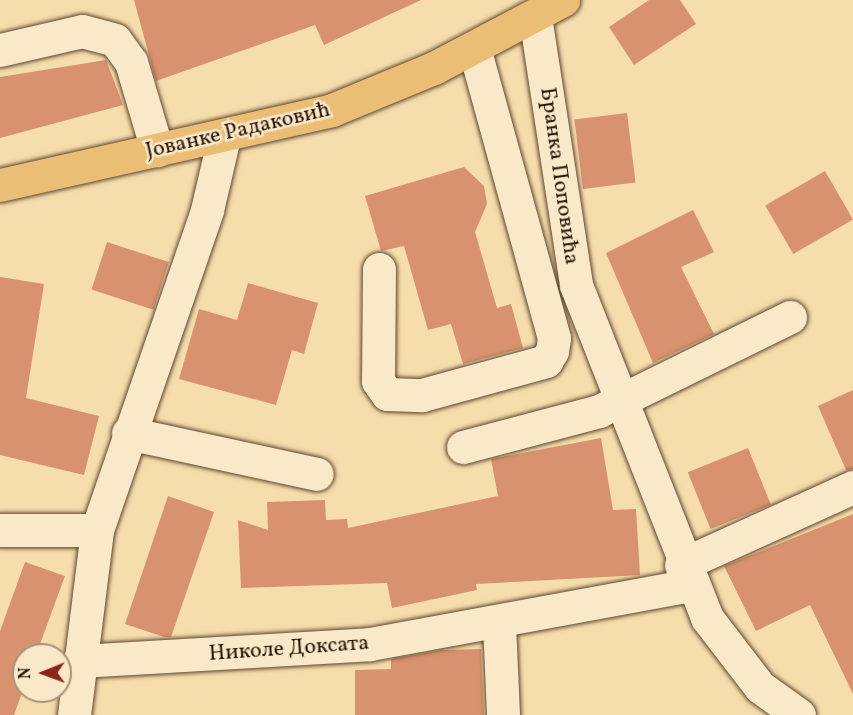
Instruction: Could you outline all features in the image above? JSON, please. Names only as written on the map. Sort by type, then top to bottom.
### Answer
[{"type":"main road","name":"Јованке Радаковић","points":[[0,185],[332,111],[474,48],[549,8]]},
{"type":"street","name":"Бранка Поповића","points":[[549,8],[567,252],[686,575],[722,641],[780,712]]},
{"type":"street","points":[[0,50],[82,32],[115,40],[131,62],[157,150]]},
{"type":"street","points":[[380,269],[378,381],[387,394],[422,395],[546,361],[552,351],[554,338],[474,48]]},
{"type":"street","points":[[74,715],[97,530],[128,433],[207,210],[224,136]]},
{"type":"street","points":[[463,447],[582,418],[790,317]]},
{"type":"street","points":[[128,433],[317,474]]},
{"type":"street","points":[[503,715],[498,623],[686,575],[853,487]]},
{"type":"street","points":[[0,530],[97,530]]},
{"type":"street","name":"Николе Доксата","points":[[79,661],[287,652],[498,623]]},
{"type":"building","points":[[134,0],[421,0],[324,45],[315,25],[156,81]]},
{"type":"building","points":[[649,0],[680,0],[696,24],[634,65],[609,27]]},
{"type":"building","points":[[106,60],[123,105],[0,138],[0,77]]},
{"type":"building","points":[[627,113],[636,182],[583,189],[574,119]]},
{"type":"building","points":[[464,167],[484,186],[487,204],[475,232],[497,308],[511,304],[523,348],[463,364],[451,324],[428,330],[404,246],[381,251],[365,196]]},
{"type":"building","points":[[825,171],[853,219],[793,254],[765,206]]},
{"type":"building","points":[[693,210],[714,252],[681,267],[714,334],[653,363],[606,253]]},
{"type":"building","points":[[107,242],[169,262],[153,310],[92,290]]},
{"type":"building","points":[[0,277],[44,284],[26,398],[99,416],[84,475],[0,455]]},
{"type":"building","points":[[248,283],[318,303],[304,354],[292,350],[276,405],[179,379],[199,309],[237,320]]},
{"type":"building","points":[[853,390],[853,469],[846,470],[818,406]]},
{"type":"building","points":[[601,438],[613,510],[636,509],[640,575],[476,584],[477,590],[392,608],[387,583],[241,588],[238,520],[268,530],[267,502],[325,500],[326,520],[347,519],[348,528],[498,496],[491,459]]},
{"type":"building","points":[[748,448],[771,505],[711,529],[688,472]]},
{"type":"building","points":[[168,496],[214,512],[171,637],[164,637],[125,624]]},
{"type":"building","points":[[853,514],[853,694],[810,605],[756,631],[724,566]]},
{"type":"building","points":[[25,562],[65,576],[40,643],[12,643],[12,703],[18,703],[14,715],[0,715],[0,631]]},
{"type":"building","points":[[481,649],[484,715],[355,715],[355,670],[391,669],[391,659],[442,650]]}]
